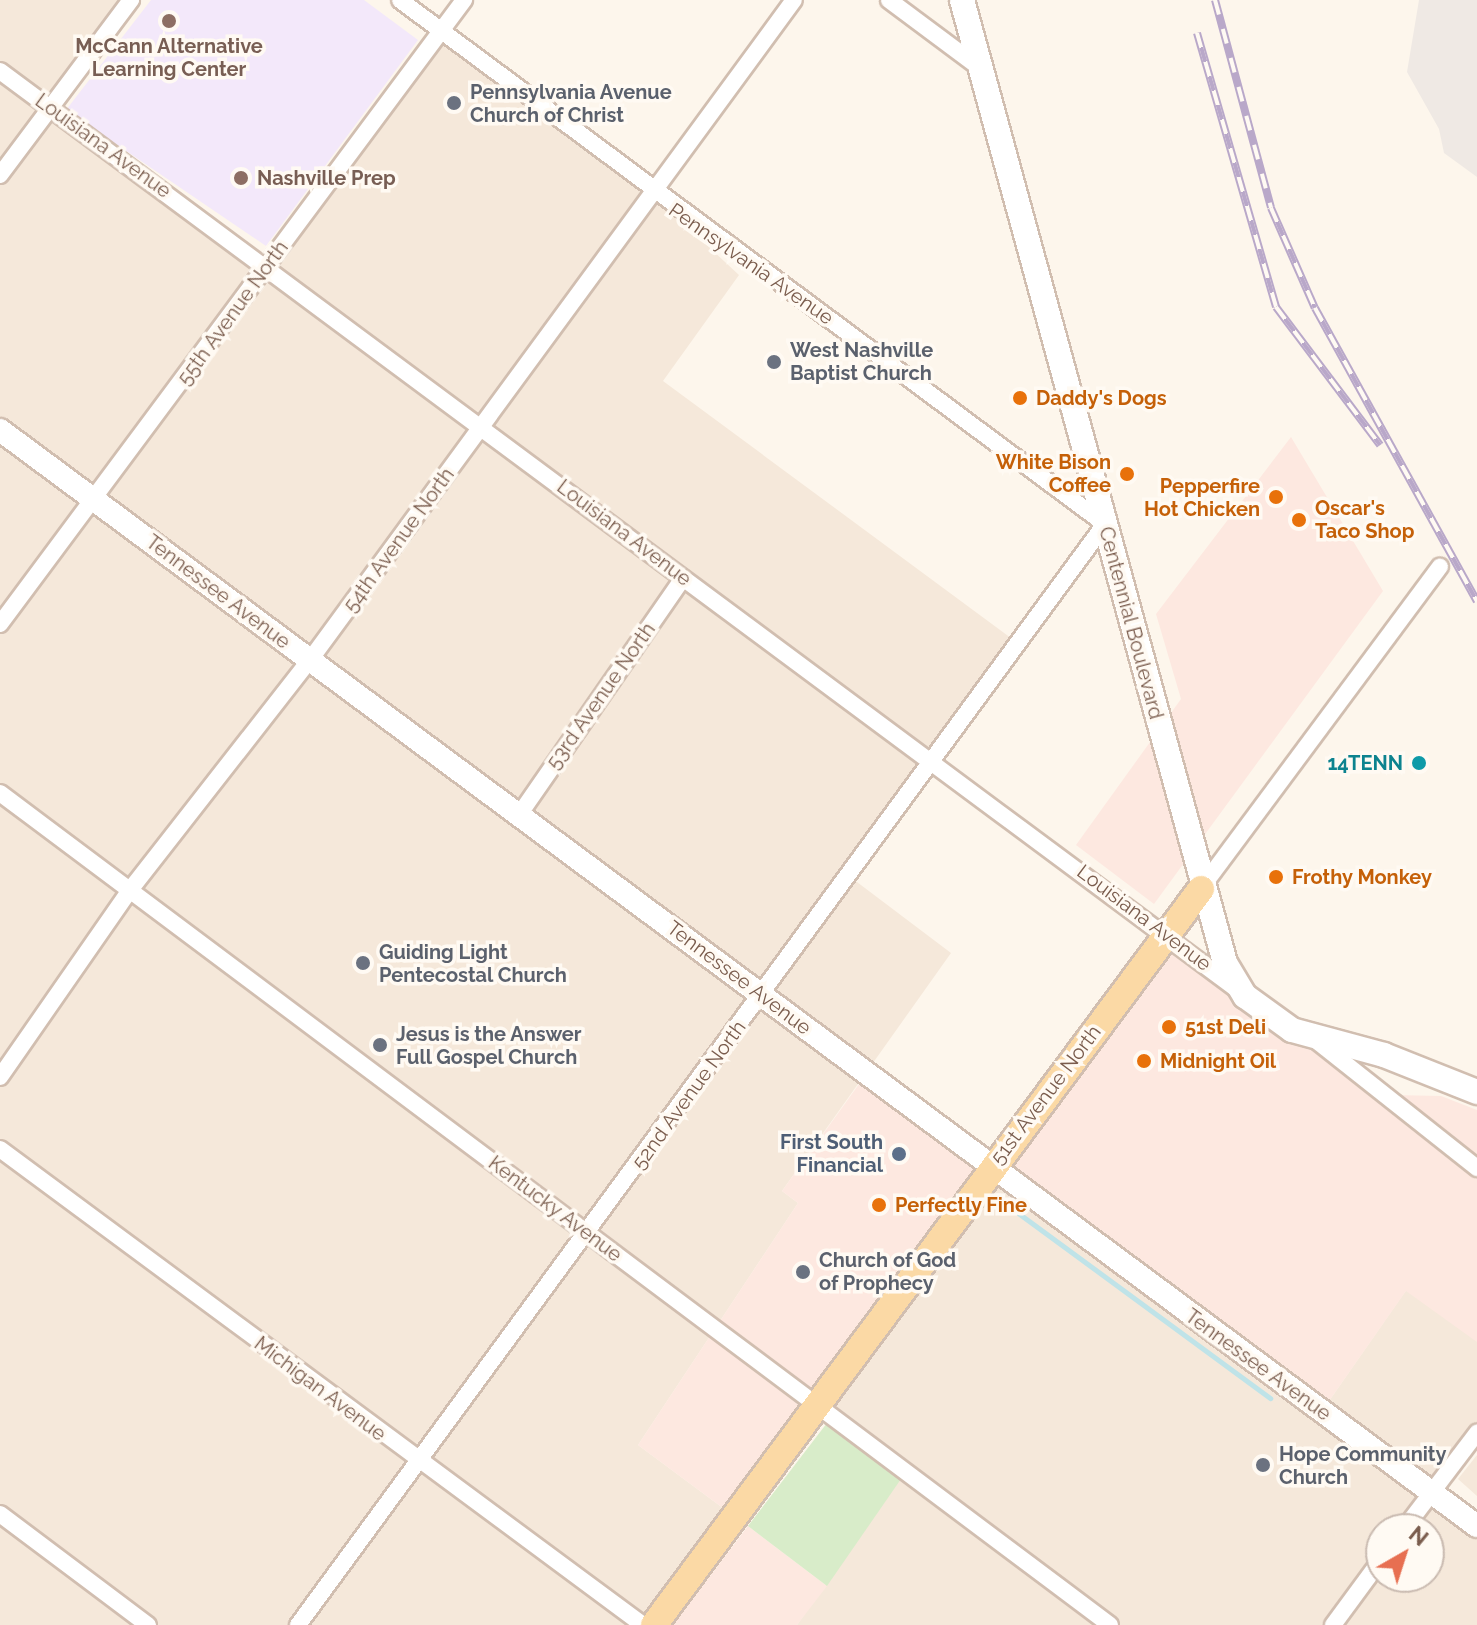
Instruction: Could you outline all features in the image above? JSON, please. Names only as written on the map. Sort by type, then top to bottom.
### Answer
[{"type":"main road","name":"Centennial Boulevard","points":[[962,0],[1201,889],[1225,963],[1245,996],[1316,1041],[1384,1055],[1477,1092]]},
{"type":"main road","name":"51st Avenue North","points":[[654,1625],[1201,889]]},
{"type":"street","points":[[0,175],[131,0]]},
{"type":"street","name":"Pennsylvania Avenue","points":[[400,0],[654,196],[1105,524]]},
{"type":"street","name":"55th Avenue North","points":[[0,624],[464,0]]},
{"type":"street","name":"54th Avenue North","points":[[0,1077],[130,890],[310,660],[654,196],[794,0]]},
{"type":"street","points":[[889,0],[979,67]]},
{"type":"street","name":"Louisiana Avenue","points":[[0,71],[1167,933],[1245,996]]},
{"type":"street","name":"Tennessee Avenue","points":[[0,430],[1477,1526]]},
{"type":"street","name":"52nd Avenue North","points":[[298,1625],[588,1234],[1105,524]]},
{"type":"street","name":"51st Avenue North","points":[[1201,889],[1440,567]]},
{"type":"street","name":"53rd Avenue North","points":[[519,815],[683,578]]},
{"type":"street","name":"Kentucky Avenue","points":[[0,793],[1110,1625]]},
{"type":"street","points":[[1316,1041],[1477,1168]]},
{"type":"street","name":"Michigan Avenue","points":[[0,1149],[419,1464],[643,1625]]},
{"type":"street","points":[[1416,1513],[1477,1433]]},
{"type":"street","points":[[0,1514],[148,1625]]},
{"type":"street","points":[[1333,1625],[1365,1582]]},
{"type":"shaded area","points":[[0,0],[131,0],[51,108],[266,264],[442,30],[654,196],[739,275],[663,381],[1019,644],[849,876],[951,953],[782,1191],[798,1203],[638,1445],[735,1517],[654,1625],[0,1625]]},
{"type":"shaded area","name":"Nashville Prep","points":[[151,0],[364,0],[418,40],[266,246],[66,110]]},
{"type":"shaded area","points":[[1419,0],[1477,0],[1477,177],[1444,153],[1439,129],[1407,72]]},
{"type":"shaded area","points":[[1291,437],[1383,591],[1154,904],[1076,845],[1181,699],[1156,614]]},
{"type":"shaded area","points":[[1171,938],[1393,1095],[1441,1096],[1477,1110],[1477,1342],[1406,1291],[1322,1411],[993,1166]]},
{"type":"shaded area","points":[[867,1073],[993,1166],[735,1517],[638,1445],[798,1203],[782,1191]]},
{"type":"shaded area","points":[[993,1166],[1477,1536],[1477,1625],[797,1625],[905,1472],[817,1405]]},
{"type":"shaded area","points":[[1407,1289],[1477,1341],[1477,1433],[1431,1492],[1322,1411]]},
{"type":"shaded area","points":[[1477,1455],[1477,1496],[1458,1479]]},
{"type":"shaded area","points":[[748,1526],[827,1586],[797,1625],[673,1625]]},
{"type":"green space","points":[[827,1423],[901,1479],[827,1586],[748,1526]]},
{"type":"waterway","points":[[1010,1207],[1270,1398]]},
{"type":"railway","points":[[1215,0],[1271,208],[1315,308],[1477,601]]},
{"type":"railway","points":[[1197,33],[1276,307],[1380,445]]},
{"type":"place","name":"McCann Alternative Learning Center","points":[[169,21]]},
{"type":"place","name":"Pennsylvania Avenue Church of Christ","points":[[454,103]]},
{"type":"place","name":"Nashville Prep","points":[[241,178]]},
{"type":"place","name":"West Nashville Baptist Church","points":[[774,362]]},
{"type":"place","name":"Daddy's Dogs","points":[[1020,398]]},
{"type":"place","name":"White Bison Coffee","points":[[1127,474]]},
{"type":"place","name":"Pepperfire Hot Chicken","points":[[1276,497]]},
{"type":"place","name":"Oscar's Taco Shop","points":[[1299,520]]},
{"type":"place","name":"14TENN","points":[[1419,763]]},
{"type":"place","name":"Frothy Monkey","points":[[1276,877]]},
{"type":"place","name":"Guiding Light Pentecostal Church","points":[[363,963]]},
{"type":"place","name":"51st Deli","points":[[1169,1027]]},
{"type":"place","name":"Jesus is the Answer Full Gospel Church","points":[[380,1045]]},
{"type":"place","name":"Midnight Oil","points":[[1144,1061]]},
{"type":"place","name":"First South Financial","points":[[899,1154]]},
{"type":"place","name":"Perfectly Fine","points":[[879,1205]]},
{"type":"place","name":"Church of God of Prophecy","points":[[803,1272]]},
{"type":"place","name":"Hope Community Church","points":[[1263,1465]]}]
